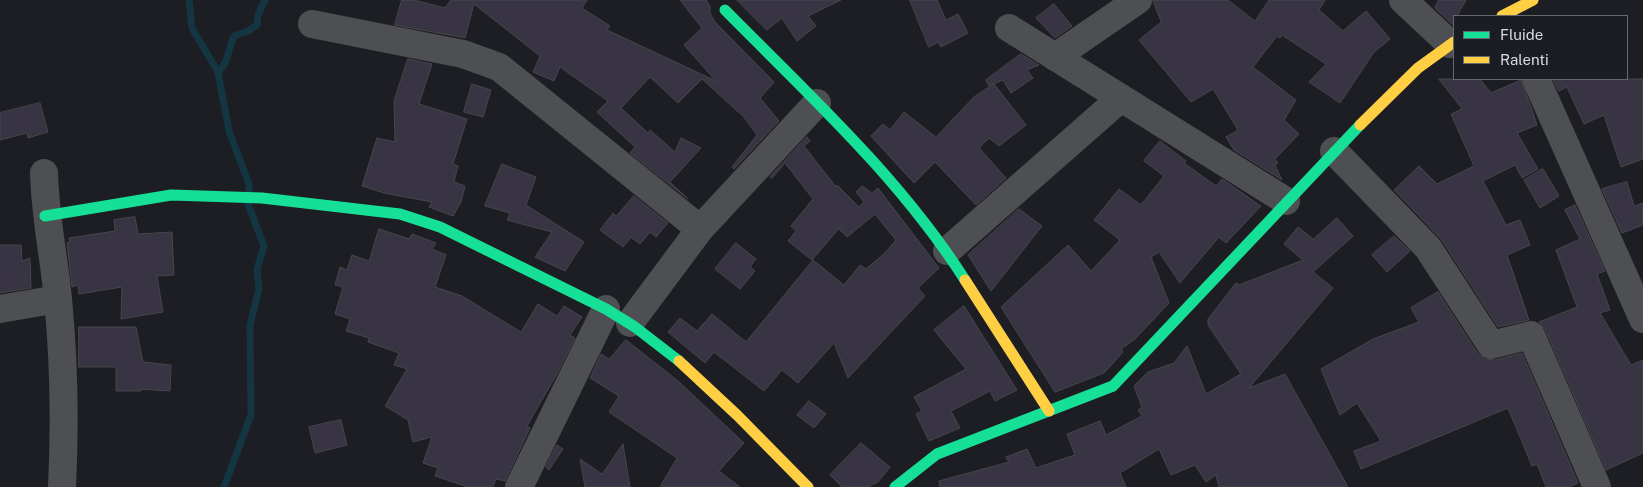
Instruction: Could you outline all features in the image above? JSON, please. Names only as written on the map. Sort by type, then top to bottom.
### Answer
[{"type":"street","points":[[1056,57],[1138,0]]},
{"type":"street","points":[[896,487],[937,454],[1114,386],[1334,151],[1418,68],[1452,43],[1403,0]]},
{"type":"street","points":[[1506,15],[1533,0]]},
{"type":"street","points":[[725,10],[886,173],[947,251],[1049,411]]},
{"type":"street","points":[[312,24],[464,54],[499,67],[700,229]]},
{"type":"street","points":[[1009,28],[1286,201]]},
{"type":"street","points":[[1536,80],[1643,319]]},
{"type":"street","points":[[947,251],[1121,98]]},
{"type":"street","points":[[630,323],[700,229],[817,103]]},
{"type":"street","points":[[1334,151],[1428,248],[1491,345],[1532,335],[1597,487]]},
{"type":"street","points":[[44,173],[46,216],[58,299],[64,440],[62,487]]},
{"type":"street","points":[[46,216],[171,195],[262,198],[408,216],[440,226],[606,309],[630,323],[723,399],[808,487]]},
{"type":"street","points":[[0,309],[58,299]]},
{"type":"street","points":[[519,487],[606,309]]},
{"type":"building","points":[[402,0],[414,0],[445,8],[451,0],[587,0],[582,8],[610,26],[607,30],[716,81],[684,45],[702,28],[680,0],[706,0],[710,6],[710,13],[714,21],[774,82],[760,98],[779,121],[734,169],[732,167],[757,135],[744,117],[702,79],[678,103],[650,77],[621,108],[648,133],[650,130],[675,152],[681,138],[701,148],[670,182],[688,199],[630,153],[635,147],[597,112],[608,101],[560,67],[554,81],[533,72],[540,56],[474,4],[465,38],[395,25]]},
{"type":"building","points":[[737,0],[841,0],[808,16],[816,26],[797,41],[782,18],[767,30]]},
{"type":"building","points":[[910,0],[937,0],[946,20],[958,14],[968,33],[941,47],[938,42],[929,47]]},
{"type":"building","points":[[1153,0],[1228,0],[1255,21],[1269,0],[1325,0],[1319,10],[1343,31],[1366,11],[1390,39],[1374,52],[1340,103],[1309,82],[1326,64],[1282,35],[1280,38],[1277,36],[1253,67],[1296,100],[1284,120],[1299,134],[1275,159],[1278,163],[1275,165],[1282,180],[1234,150],[1226,137],[1238,130],[1213,89],[1191,102],[1139,40],[1161,22]]},
{"type":"building","points":[[1439,0],[1466,0],[1458,15],[1453,15],[1453,25],[1435,8]]},
{"type":"building","points":[[1054,4],[1072,26],[1055,38],[1036,18]]},
{"type":"building","points":[[1021,54],[1039,65],[1027,70],[1033,78],[1011,93],[1003,80],[989,86],[986,80]]},
{"type":"building","points":[[408,59],[432,64],[419,104],[467,119],[453,164],[458,166],[454,182],[465,186],[461,202],[453,216],[429,207],[432,202],[384,193],[362,186],[377,138],[395,142],[394,101]]},
{"type":"building","points":[[1439,79],[1481,80],[1491,93],[1521,80],[1537,125],[1517,133],[1538,169],[1522,178],[1515,165],[1483,181],[1506,225],[1520,220],[1530,245],[1507,255],[1529,320],[1498,327],[1441,239],[1394,190],[1419,166],[1437,184],[1474,166],[1451,114],[1462,109]]},
{"type":"building","points":[[1643,79],[1643,159],[1621,167],[1604,115],[1584,124],[1567,87],[1559,91],[1554,80]]},
{"type":"building","points":[[472,84],[491,90],[483,117],[464,112]]},
{"type":"building","points":[[994,84],[1026,125],[999,146],[989,138],[979,148],[1006,178],[976,205],[935,162],[914,183],[871,136],[883,124],[890,130],[904,112],[936,137],[974,97]]},
{"type":"building","points":[[40,103],[48,132],[28,138],[27,133],[0,140],[0,113]]},
{"type":"building","points":[[807,137],[810,141],[804,146],[836,187],[837,185],[859,207],[864,202],[856,192],[862,186],[872,193],[878,188],[939,268],[918,288],[925,296],[848,378],[834,343],[798,383],[782,370],[764,391],[714,352],[705,363],[668,332],[680,318],[697,331],[712,314],[746,342],[813,260],[844,285],[860,265],[866,269],[885,253],[896,240],[875,214],[847,237],[839,229],[841,226],[812,260],[788,241],[796,231],[791,226],[813,199],[785,163],[772,178],[770,177]]},
{"type":"building","points":[[1160,141],[1186,161],[1184,163],[1216,186],[1222,179],[1261,206],[1226,243],[1219,237],[1180,283],[1159,252],[1151,257],[1169,303],[1135,339],[1121,349],[1123,352],[1104,373],[1055,392],[1001,307],[1068,245],[1091,271],[1120,240],[1094,220],[1119,189],[1141,205],[1164,176],[1144,161]]},
{"type":"building","points":[[502,164],[536,177],[526,205],[584,242],[565,271],[535,257],[552,232],[507,220],[510,213],[485,206]]},
{"type":"building","points":[[1543,169],[1559,196],[1540,208],[1524,180]]},
{"type":"building","points":[[1627,182],[1634,206],[1643,203],[1643,225],[1622,233],[1602,189]]},
{"type":"building","points":[[634,196],[668,223],[656,237],[650,232],[640,244],[631,237],[623,247],[600,230],[613,213],[616,216]]},
{"type":"building","points":[[1575,205],[1605,271],[1597,274],[1610,310],[1600,313],[1631,365],[1643,360],[1643,453],[1606,470],[1545,329],[1539,322],[1577,307],[1556,250],[1580,239],[1565,210]]},
{"type":"building","points":[[1019,209],[1042,226],[991,291],[968,255]]},
{"type":"building","points":[[135,217],[138,234],[172,232],[174,275],[157,276],[163,312],[121,319],[122,287],[79,294],[78,285],[72,287],[67,243],[70,242],[69,238],[115,231],[114,220]]},
{"type":"building","points":[[1337,218],[1353,236],[1313,272],[1333,288],[1249,388],[1285,374],[1348,487],[1219,487],[1216,475],[1206,482],[1195,465],[1171,475],[1159,449],[1120,473],[1126,487],[940,487],[939,481],[1009,462],[1006,457],[1027,449],[1036,468],[1075,455],[1067,434],[1100,421],[1106,435],[1142,416],[1138,410],[1142,407],[1134,386],[1148,372],[1174,363],[1187,346],[1206,394],[1241,374],[1208,325],[1208,319],[1236,283],[1239,285],[1303,260],[1284,244],[1298,227],[1313,239]]},
{"type":"building","points":[[379,229],[409,239],[412,234],[436,243],[432,249],[446,255],[435,287],[462,296],[521,332],[538,304],[557,316],[564,306],[582,317],[570,335],[575,338],[558,372],[527,426],[530,428],[505,481],[496,479],[493,487],[468,487],[435,476],[438,468],[423,463],[432,437],[413,442],[408,420],[385,406],[407,369],[394,365],[399,353],[368,342],[369,338],[346,331],[350,319],[335,314],[343,287],[335,285],[340,267],[347,270],[352,255],[369,261]]},
{"type":"building","points":[[1394,236],[1410,251],[1387,272],[1372,255]]},
{"type":"building","points":[[736,243],[756,259],[750,267],[755,271],[740,289],[715,269]]},
{"type":"building","points":[[0,245],[21,245],[22,261],[30,258],[31,288],[0,293]]},
{"type":"building","points":[[1438,292],[1478,354],[1485,359],[1495,360],[1522,353],[1578,483],[1569,487],[1546,487],[1537,464],[1532,466],[1508,408],[1361,469],[1354,451],[1381,441],[1357,403],[1340,415],[1321,369],[1373,339],[1419,322],[1411,308]]},
{"type":"building","points":[[964,306],[1017,390],[995,401],[990,391],[951,411],[960,428],[929,441],[916,414],[922,411],[914,397],[966,369],[934,330]]},
{"type":"building","points":[[79,327],[136,327],[143,362],[171,365],[170,391],[141,389],[141,391],[116,391],[116,367],[79,367]]},
{"type":"building","points":[[626,340],[678,381],[744,443],[719,471],[740,487],[660,487],[677,458],[609,412],[619,396],[590,378],[601,354],[609,359]]},
{"type":"building","points":[[809,401],[826,414],[814,428],[797,415]]},
{"type":"building","points":[[341,420],[347,445],[315,453],[309,427]]},
{"type":"building","points":[[861,443],[890,467],[878,482],[868,487],[842,487],[830,475]]},
{"type":"building","points":[[623,444],[630,487],[585,487],[580,459],[602,474]]},
{"type":"building","points":[[557,445],[563,449],[549,470],[546,467]]},
{"type":"waterway","points":[[189,0],[192,28],[218,72],[229,131],[249,184],[249,193]]},
{"type":"waterway","points":[[218,72],[226,60],[234,36],[248,31],[257,25],[258,15],[265,0]]},
{"type":"waterway","points":[[224,487],[251,415],[250,325],[259,289],[257,269],[264,246],[248,204]]},
{"type":"traffic: fast","points":[[725,10],[821,106],[883,172],[940,243],[965,280]]},
{"type":"traffic: fast","points":[[895,487],[937,454],[1113,386],[1360,125]]},
{"type":"traffic: fast","points":[[45,216],[171,195],[262,198],[400,214],[440,227],[606,309],[635,327],[679,361]]},
{"type":"traffic: slow","points":[[1504,15],[1533,0]]},
{"type":"traffic: slow","points":[[1360,125],[1418,68],[1453,43]]},
{"type":"traffic: slow","points":[[965,280],[1049,411]]},
{"type":"traffic: slow","points":[[679,361],[737,415],[808,487]]}]
